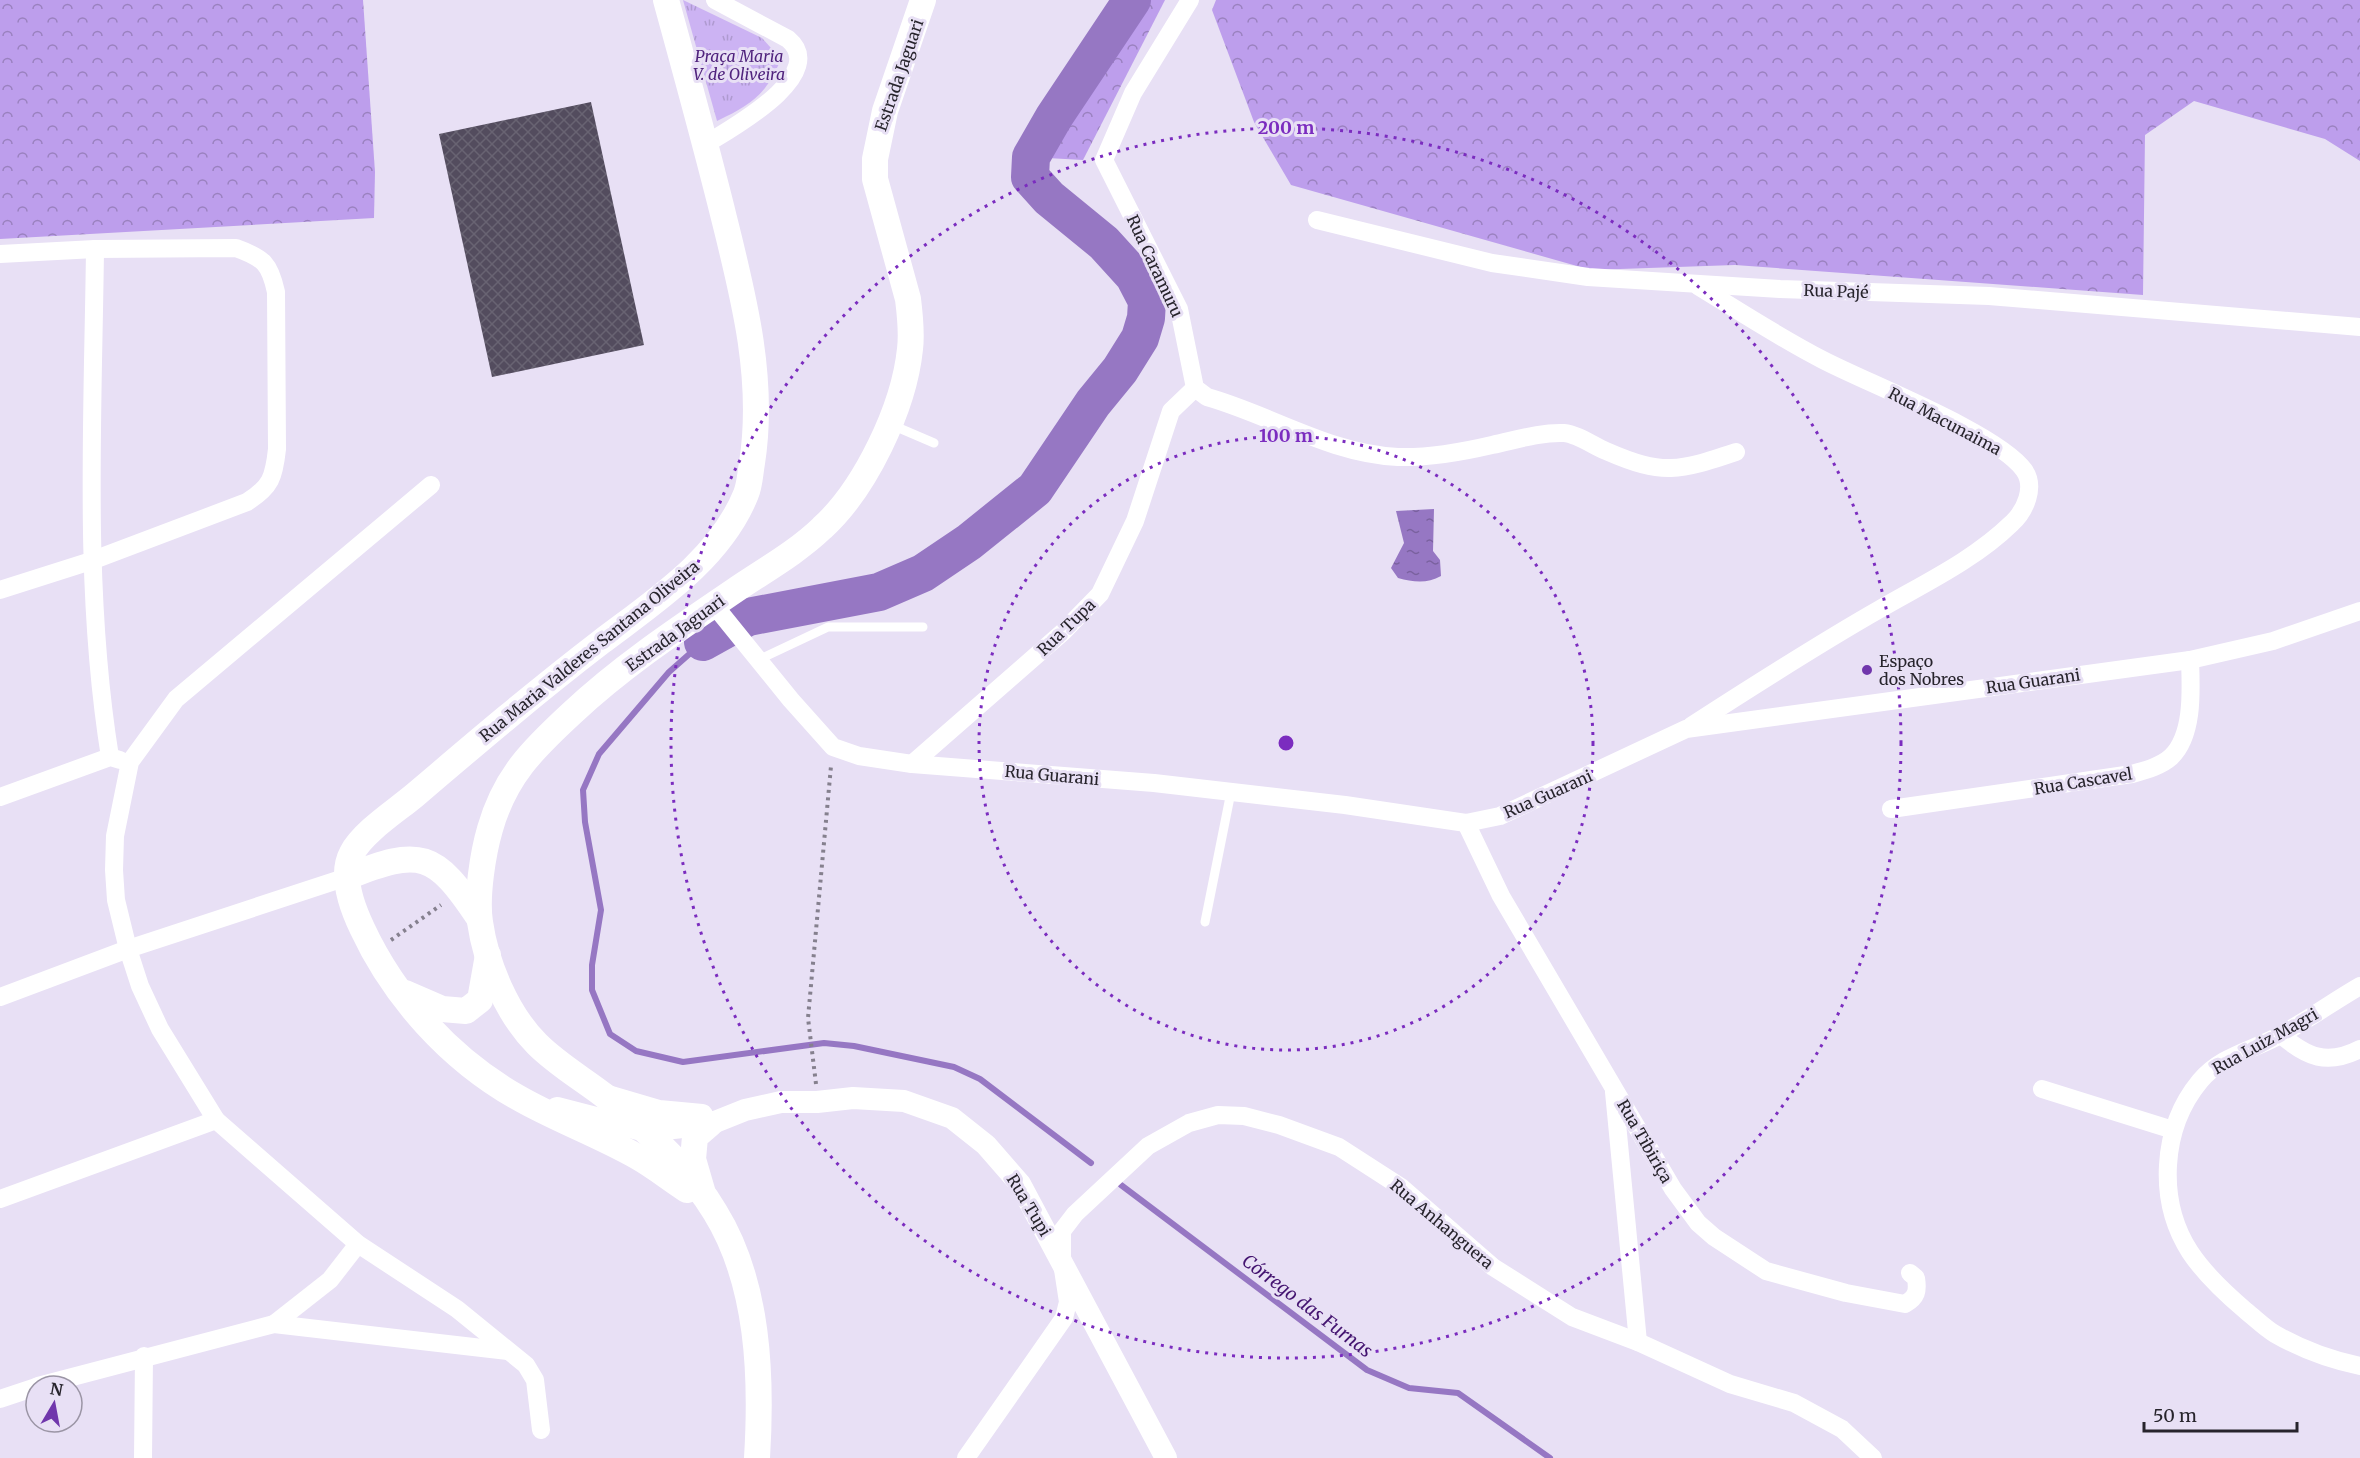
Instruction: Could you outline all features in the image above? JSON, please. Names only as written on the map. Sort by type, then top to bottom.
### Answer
[{"type":"main road","name":"Rua Maria Valderes Santana Oliveira","points":[[347,877],[348,863],[358,845],[535,694],[656,601],[702,558],[732,522],[748,490],[755,443],[756,407],[749,321],[706,144],[666,0]]},
{"type":"main road","name":"Estrada Jaguari","points":[[707,1199],[645,1131],[604,1095],[562,1066],[522,1028],[508,1005],[488,955],[479,918],[486,847],[500,799],[531,750],[610,680],[652,647],[719,611],[823,527],[844,503],[878,451],[899,398],[910,351],[910,319],[908,299],[875,179],[875,159],[885,111],[918,23],[923,0]]},
{"type":"main road","points":[[587,653],[610,680]]},
{"type":"main road","points":[[479,918],[461,891],[435,865],[413,858],[394,860],[347,877],[356,916],[374,953],[397,988],[433,1032],[483,1075],[516,1097],[633,1154],[707,1199]]},
{"type":"main road","points":[[397,988],[442,1009],[466,1011],[480,1000],[488,955]]},
{"type":"main road","points":[[710,1124],[696,1137],[693,1159],[707,1199],[728,1236],[752,1313],[759,1416],[757,1458]]},
{"type":"street","points":[[706,144],[741,122],[783,89],[798,69],[800,55],[796,46],[788,39],[715,0]]},
{"type":"street","name":"Rua Caramuru","points":[[1190,0],[1133,93],[1104,160],[1179,309],[1195,388]]},
{"type":"street","name":"Rua Pajé","points":[[1317,220],[1492,263],[1544,272],[1780,290],[1989,296],[2360,327]]},
{"type":"street","points":[[0,254],[95,249],[236,248],[255,255],[272,272],[276,292],[277,449],[275,467],[266,490],[248,502],[91,561],[0,590]]},
{"type":"street","points":[[95,249],[91,561],[101,699],[110,757]]},
{"type":"street","name":"Rua Macunaima","points":[[1686,729],[1792,660],[1965,561],[2014,522],[2028,499],[2029,488],[2026,472],[2007,453],[1966,429],[1821,359],[1694,284]]},
{"type":"street","points":[[1195,388],[1207,397],[1308,436],[1380,455],[1428,456],[1535,435],[1566,433],[1642,466],[1663,469],[1687,469],[1736,452]]},
{"type":"street","name":"Rua Tupa","points":[[912,764],[1063,632],[1100,594],[1135,521],[1171,411],[1195,388]]},
{"type":"street","points":[[431,485],[176,699],[130,762],[115,836],[116,900],[140,986],[160,1029],[216,1120],[358,1244],[457,1310],[533,1373],[541,1430]]},
{"type":"street","points":[[719,611],[833,747]]},
{"type":"street","name":"Rua Guarani","points":[[833,747],[859,756],[912,764],[1231,792],[1466,823],[1500,816],[1686,729],[2190,660],[2273,641],[2360,611]]},
{"type":"street","name":"Rua Cascavel","points":[[1892,809],[2132,774],[2154,768],[2171,757],[2180,745],[2190,702],[2190,660]]},
{"type":"street","points":[[0,797],[110,757],[130,762]]},
{"type":"street","name":"Rua Tibiriça","points":[[1466,823],[1490,876],[1673,1188],[1698,1223],[1714,1237],[1766,1271],[1895,1304],[1905,1304],[1913,1299],[1918,1290],[1916,1278],[1910,1273]]},
{"type":"street","points":[[0,997],[128,949],[347,877]]},
{"type":"street","name":"Rua Luiz Magri","points":[[2360,986],[2281,1035],[2234,1055],[2211,1069],[2186,1102],[2173,1130],[2168,1165],[2168,1190],[2177,1227],[2190,1252],[2223,1292],[2274,1334],[2332,1360],[2360,1366]]},
{"type":"street","points":[[2281,1035],[2302,1053],[2312,1056],[2328,1058],[2349,1054],[2360,1049]]},
{"type":"street","points":[[1614,1087],[1638,1342]]},
{"type":"street","points":[[2042,1089],[2173,1130]]},
{"type":"street","points":[[604,1095],[658,1111],[702,1115],[745,1110]]},
{"type":"street","points":[[516,1097],[645,1131]]},
{"type":"street","name":"Rua Tupi","points":[[645,1131],[710,1124],[745,1110],[782,1101],[817,1102],[853,1098],[904,1101],[952,1118],[986,1144],[1020,1184],[1166,1458]]},
{"type":"street","name":"Rua Anhanguera","points":[[966,1458],[1064,1318],[1068,1302],[1062,1263],[1062,1232],[1075,1214],[1148,1146],[1189,1123],[1218,1115],[1244,1116],[1279,1125],[1340,1147],[1401,1187],[1493,1267],[1572,1317],[1638,1342],[1730,1384],[1794,1403],[1842,1429],[1872,1458]]},
{"type":"street","points":[[0,1198],[216,1120]]},
{"type":"street","points":[[274,1324],[330,1280],[358,1244]]},
{"type":"street","points":[[80,1374],[274,1324],[508,1351]]},
{"type":"street","points":[[143,1458],[144,1356]]},
{"type":"street","points":[[0,1399],[24,1391]]},
{"type":"lane","points":[[889,423],[934,443]]},
{"type":"lane","points":[[758,660],[828,627],[923,627]]},
{"type":"lane","points":[[1205,922],[1231,792]]},
{"type":"path","points":[[814,1062],[808,1018],[833,747]]},
{"type":"path","points":[[374,953],[461,891]]},
{"type":"green space","points":[[0,0],[363,0],[375,172],[374,218],[0,239]]},
{"type":"green space","name":"Praça Maria V. de Oliveira","points":[[683,0],[762,38],[781,59],[770,81],[756,97],[740,109],[717,121]]},
{"type":"green space","points":[[1113,0],[1165,0],[1083,160],[1047,158],[1051,132]]},
{"type":"green space","points":[[1216,0],[2360,0],[2360,161],[2325,139],[2194,101],[2145,135],[2143,295],[1735,265],[1591,270],[1291,185],[1254,122],[1212,10]]},
{"type":"water","points":[[1434,509],[1433,551],[1440,560],[1441,576],[1420,582],[1398,578],[1391,568],[1404,543],[1396,511]]},
{"type":"building","points":[[591,102],[644,345],[492,377],[439,134]]},
{"type":"waterway","points":[[703,642],[748,617],[879,592],[923,573],[969,542],[1035,489],[1093,403],[1120,370],[1140,338],[1146,318],[1147,301],[1134,276],[1104,243],[1049,198],[1030,177],[1031,157],[1054,117],[1132,0]]},
{"type":"waterway","name":"Córrego das Furnas","points":[[703,642],[669,672],[599,754],[583,790],[585,822],[601,910],[592,965],[592,990],[610,1034],[636,1051],[683,1062],[824,1043],[854,1046],[954,1067],[980,1079],[1091,1163]]},
{"type":"waterway","name":"Córrego das Furnas","points":[[1121,1185],[1367,1370],[1409,1388],[1458,1393],[1550,1458]]},
{"type":"place","name":"Espaço dos Nobres","points":[[1867,670]]}]
